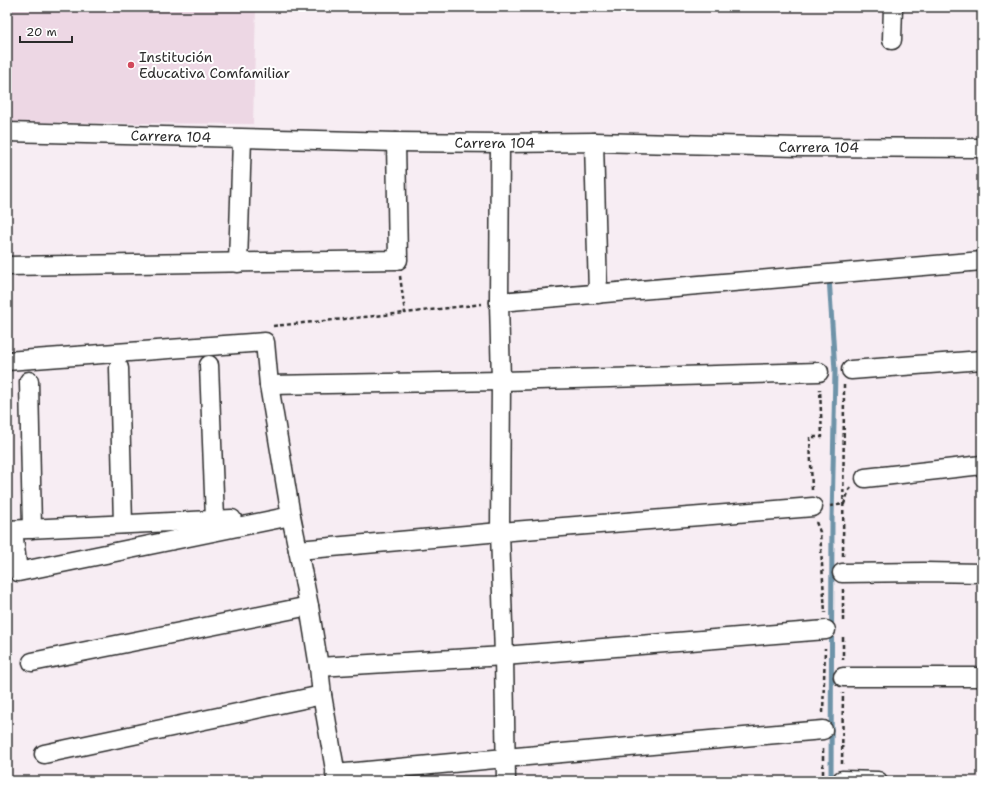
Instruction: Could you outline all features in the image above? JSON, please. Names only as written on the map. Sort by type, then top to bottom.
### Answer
[{"type":"street","points":[[892,40],[893,7]]},
{"type":"street","name":"Carrera 104","points":[[7,132],[396,142],[594,142],[799,147],[982,148]]},
{"type":"street","points":[[238,263],[242,139]]},
{"type":"street","points":[[7,266],[398,260],[396,142]]},
{"type":"street","points":[[594,142],[598,294]]},
{"type":"street","points":[[500,143],[499,302],[502,381],[500,532],[506,781]]},
{"type":"street","points":[[499,302],[982,261]]},
{"type":"street","points":[[7,361],[265,342],[268,385],[291,516],[309,606],[336,777],[505,758],[823,730]]},
{"type":"street","points":[[851,370],[982,360]]},
{"type":"street","points":[[209,364],[215,520]]},
{"type":"street","points":[[119,368],[122,524]]},
{"type":"street","points":[[268,385],[502,381],[819,372]]},
{"type":"street","points":[[29,381],[32,529]]},
{"type":"street","points":[[865,478],[982,465]]},
{"type":"street","points":[[298,550],[813,507]]},
{"type":"street","points":[[291,516],[18,572],[10,530],[122,524],[291,516]]},
{"type":"street","points":[[842,573],[982,573]]},
{"type":"street","points":[[32,662],[309,606]]},
{"type":"street","points":[[319,667],[504,656],[826,630]]},
{"type":"street","points":[[842,678],[982,677]]},
{"type":"street","points":[[44,754],[322,695]]},
{"type":"street","points":[[842,780],[878,781]]},
{"type":"path","points":[[398,260],[405,313]]},
{"type":"path","points":[[265,342],[264,326],[405,313],[499,302]]},
{"type":"path","points":[[819,372],[822,437],[810,437],[813,507],[820,532],[826,630],[823,781]]},
{"type":"shaded area","name":"Institución Educativa Comfamiliar","points":[[7,7],[256,7],[253,124],[7,122]]},
{"type":"waterway","points":[[829,277],[835,371],[832,521],[831,781]]},
{"type":"place","name":"Institución Educativa Comfamiliar","points":[[131,65]]}]
